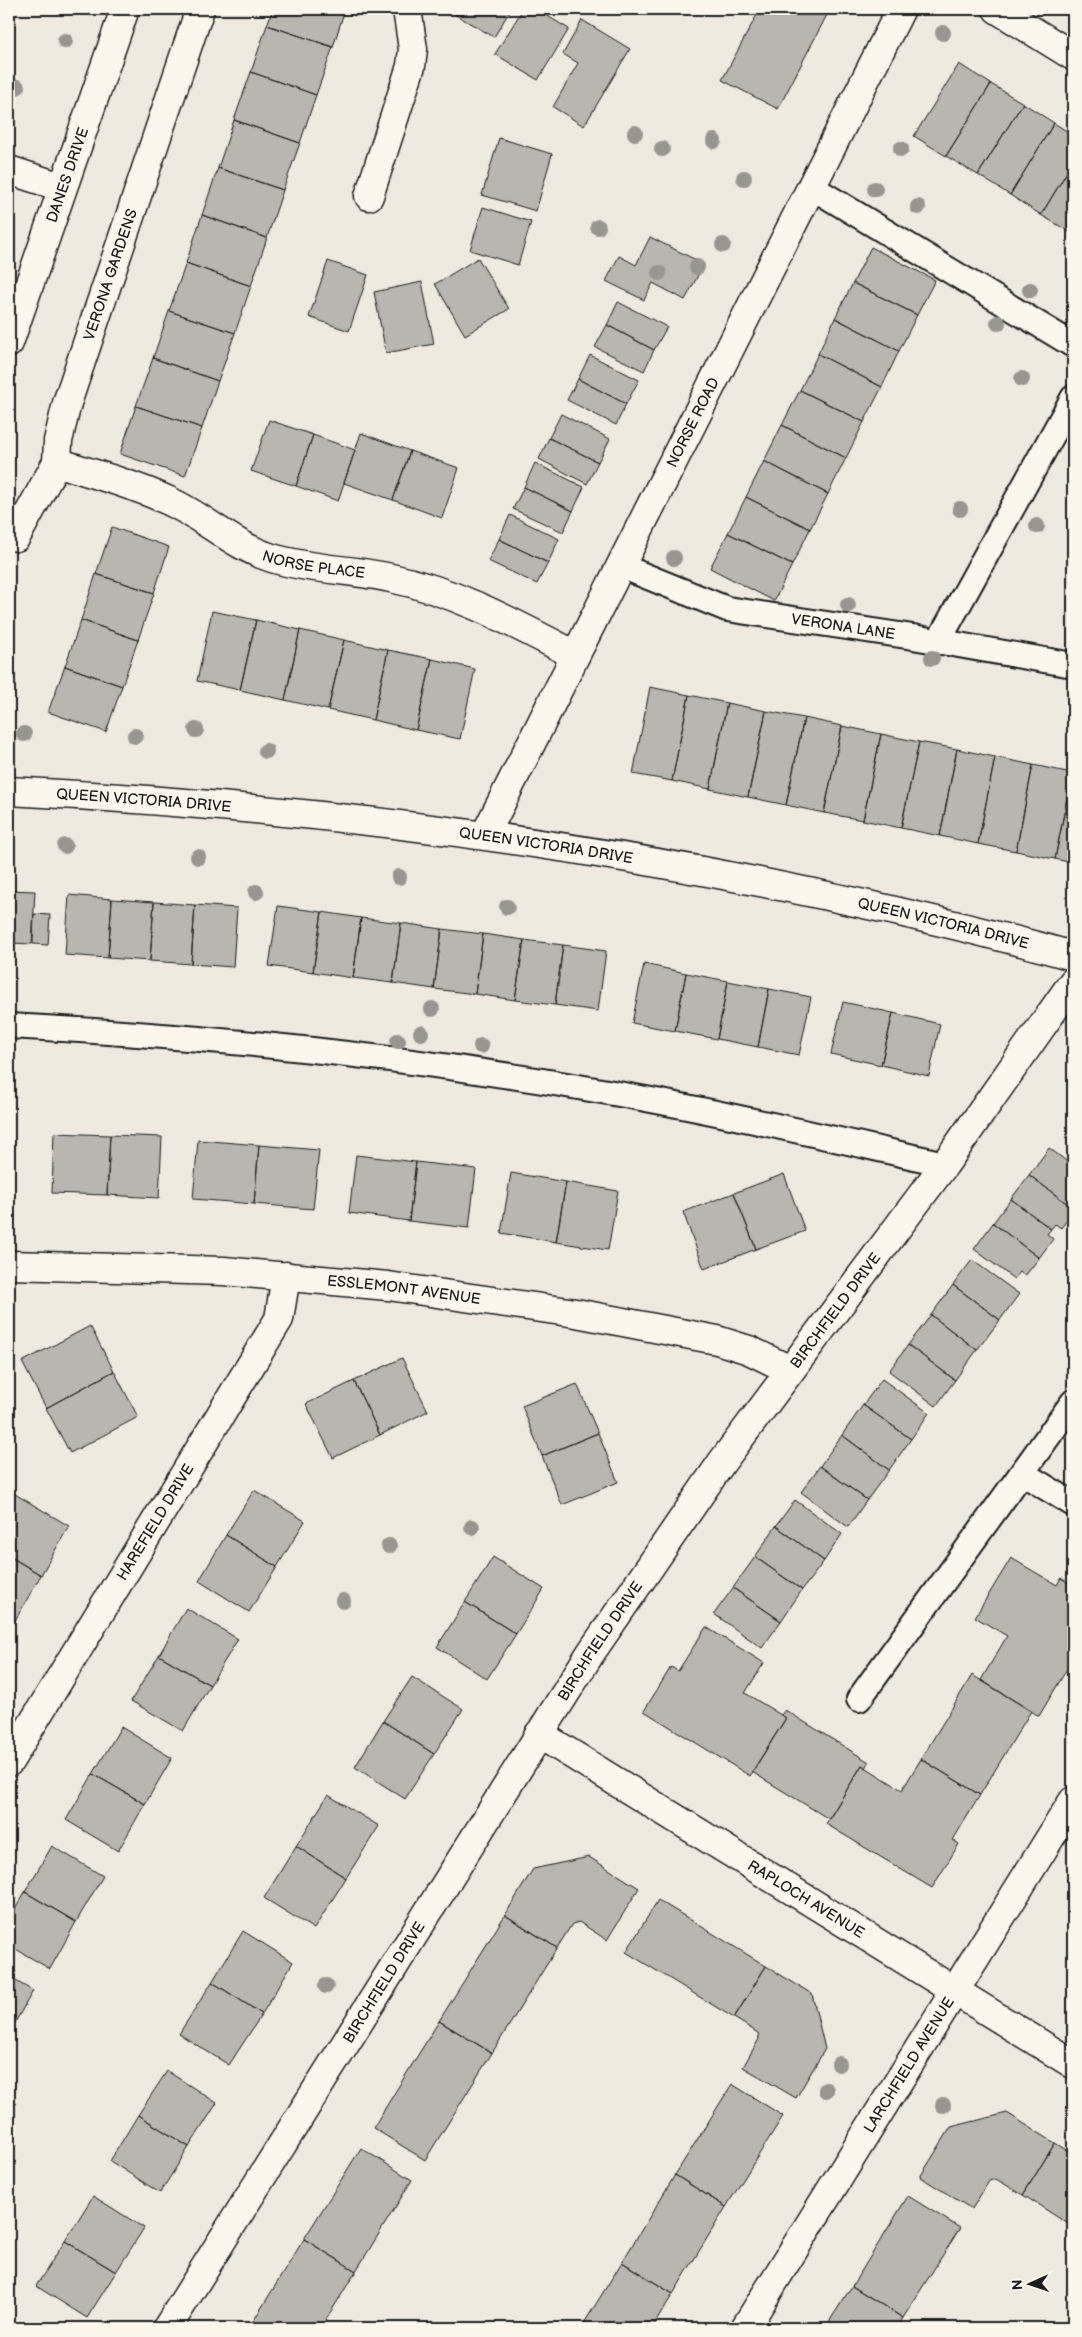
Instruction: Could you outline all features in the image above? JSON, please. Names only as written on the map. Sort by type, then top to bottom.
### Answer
[{"type":"street","name":"DANES DRIVE","points":[[9,343],[61,187],[125,9]]},
{"type":"street","name":"VERONA GARDENS","points":[[16,537],[56,462],[67,403],[200,9]]},
{"type":"street","points":[[369,196],[411,66],[413,49],[408,9]]},
{"type":"street","name":"NORSE ROAD","points":[[485,835],[810,186],[901,9]]},
{"type":"street","points":[[997,9],[1073,56]]},
{"type":"street","points":[[9,170],[61,187]]},
{"type":"street","name":"NORSE PLACE","points":[[56,462],[176,504],[236,544],[254,552],[273,559],[390,578],[442,591],[484,608],[575,655]]},
{"type":"street","name":"QUEEN VICTORIA DRIVE","points":[[9,791],[112,796],[309,813],[485,835],[697,871],[836,899],[1005,937],[1073,956]]},
{"type":"street","name":"BIRCHFIELD DRIVE","points":[[167,2328],[539,1734],[644,1574],[790,1370],[945,1164],[1073,982]]},
{"type":"street","name":"ESSLEMONT AVENUE","points":[[9,1265],[224,1271],[286,1276],[492,1300],[717,1340],[741,1347],[790,1370]]},
{"type":"street","name":"HAREFIELD DRIVE","points":[[9,1762],[279,1319],[286,1276]]},
{"type":"street","name":"RAPLOCH AVENUE","points":[[539,1734],[1073,2064]]},
{"type":"street","name":"LARCHFIELD AVENUE","points":[[745,2328],[1073,1801]]},
{"type":"lane","points":[[810,186],[1073,345]]},
{"type":"lane","points":[[938,642],[1073,398]]},
{"type":"lane","name":"VERONA LANE","points":[[620,566],[728,609],[1073,665]]},
{"type":"lane","points":[[9,1026],[229,1042],[371,1058],[504,1076],[701,1110],[945,1164]]},
{"type":"lane","points":[[859,1699],[1073,1402]]},
{"type":"lane","points":[[1022,1473],[1073,1504]]},
{"type":"building","points":[[273,9],[345,9],[333,47],[267,25]]},
{"type":"building","points":[[457,9],[511,9],[494,37],[454,14]]},
{"type":"building","points":[[523,9],[536,9],[569,29],[538,80],[495,54]]},
{"type":"building","points":[[760,9],[830,9],[778,109],[722,80]]},
{"type":"building","points":[[582,20],[630,49],[584,126],[553,107],[578,63],[563,54]]},
{"type":"building","points":[[267,25],[333,47],[316,95],[251,72]]},
{"type":"building","points":[[959,64],[991,84],[946,156],[914,136]]},
{"type":"building","points":[[251,72],[316,95],[300,143],[234,120]]},
{"type":"building","points":[[991,84],[1023,103],[978,175],[946,156]]},
{"type":"building","points":[[1023,103],[1054,123],[1010,195],[978,175]]},
{"type":"building","points":[[234,120],[300,143],[283,190],[218,168]]},
{"type":"building","points":[[1054,123],[1073,135],[1073,162],[1041,215],[1010,195]]},
{"type":"building","points":[[499,138],[552,154],[536,211],[482,195]]},
{"type":"building","points":[[1073,162],[1073,234],[1041,215]]},
{"type":"building","points":[[218,168],[283,190],[267,238],[202,215]]},
{"type":"building","points":[[483,207],[531,222],[518,265],[470,250]]},
{"type":"building","points":[[202,215],[267,238],[251,286],[186,263]]},
{"type":"building","points":[[650,237],[704,264],[685,300],[653,283],[644,300],[606,281],[619,256],[636,265]]},
{"type":"building","points":[[871,247],[935,280],[917,315],[853,283]]},
{"type":"building","points":[[478,258],[509,309],[465,335],[435,284]]},
{"type":"building","points":[[328,261],[368,275],[349,331],[309,317]]},
{"type":"building","points":[[186,263],[251,286],[235,333],[169,311]]},
{"type":"building","points":[[422,282],[434,344],[386,353],[374,292]]},
{"type":"building","points":[[853,283],[917,315],[899,351],[835,318]]},
{"type":"building","points":[[618,302],[667,327],[654,350],[607,325]]},
{"type":"building","points":[[169,311],[235,333],[218,381],[153,358]]},
{"type":"building","points":[[835,318],[899,351],[882,387],[818,354]]},
{"type":"building","points":[[607,325],[654,350],[644,371],[595,347]]},
{"type":"building","points":[[818,354],[882,387],[864,422],[800,390]]},
{"type":"building","points":[[590,355],[639,380],[626,404],[578,379]]},
{"type":"building","points":[[153,358],[218,381],[202,428],[136,406]]},
{"type":"building","points":[[578,379],[626,404],[616,425],[567,400]]},
{"type":"building","points":[[800,390],[864,422],[846,458],[782,425]]},
{"type":"building","points":[[136,406],[202,428],[185,476],[120,454]]},
{"type":"building","points":[[561,414],[610,439],[598,462],[549,438]]},
{"type":"building","points":[[269,420],[313,435],[296,486],[251,471]]},
{"type":"building","points":[[782,425],[846,458],[828,494],[764,461]]},
{"type":"building","points":[[361,433],[410,451],[393,500],[344,483]]},
{"type":"building","points":[[313,435],[355,450],[338,501],[296,486]]},
{"type":"building","points":[[549,438],[598,462],[587,484],[539,459]]},
{"type":"building","points":[[410,451],[459,468],[442,518],[393,500]]},
{"type":"building","points":[[764,461],[828,494],[810,529],[746,497]]},
{"type":"building","points":[[535,463],[584,487],[573,511],[524,487]]},
{"type":"building","points":[[524,487],[573,511],[563,532],[513,509]]},
{"type":"building","points":[[746,497],[810,529],[792,565],[728,533]]},
{"type":"building","points":[[510,515],[559,539],[548,563],[499,539]]},
{"type":"building","points":[[112,527],[169,547],[154,593],[96,574]]},
{"type":"building","points":[[728,533],[792,565],[774,601],[710,568]]},
{"type":"building","points":[[499,539],[548,563],[537,584],[488,561]]},
{"type":"building","points":[[96,574],[154,593],[138,640],[81,620]]},
{"type":"building","points":[[212,611],[256,620],[240,690],[197,681]]},
{"type":"building","points":[[81,620],[138,640],[122,686],[65,666]]},
{"type":"building","points":[[256,620],[300,630],[285,700],[240,690]]},
{"type":"building","points":[[300,630],[344,640],[328,710],[285,700]]},
{"type":"building","points":[[344,640],[388,650],[373,720],[328,710]]},
{"type":"building","points":[[388,650],[432,659],[416,730],[373,720]]},
{"type":"building","points":[[432,659],[475,669],[460,739],[416,730]]},
{"type":"building","points":[[65,666],[122,686],[106,732],[48,712]]},
{"type":"building","points":[[650,687],[689,695],[672,781],[633,774]]},
{"type":"building","points":[[689,695],[727,703],[710,789],[672,781]]},
{"type":"building","points":[[727,703],[766,711],[748,797],[710,789]]},
{"type":"building","points":[[766,711],[804,718],[786,805],[748,797]]},
{"type":"building","points":[[804,718],[842,726],[824,813],[786,805]]},
{"type":"building","points":[[842,726],[881,734],[863,820],[824,813]]},
{"type":"building","points":[[881,734],[919,742],[901,828],[863,820]]},
{"type":"building","points":[[919,742],[957,749],[940,836],[901,828]]},
{"type":"building","points":[[957,749],[995,757],[978,844],[940,836]]},
{"type":"building","points":[[995,757],[1033,765],[1016,851],[978,844]]},
{"type":"building","points":[[1033,765],[1072,773],[1055,859],[1016,851]]},
{"type":"building","points":[[1073,773],[1073,863],[1055,859]]},
{"type":"building","points":[[9,890],[35,891],[32,944],[9,943]]},
{"type":"building","points":[[69,895],[112,899],[108,958],[65,955]]},
{"type":"building","points":[[112,899],[154,902],[150,961],[108,958]]},
{"type":"building","points":[[154,902],[195,905],[191,964],[150,961]]},
{"type":"building","points":[[195,905],[237,908],[233,967],[191,964]]},
{"type":"building","points":[[278,906],[322,912],[313,972],[269,966]]},
{"type":"building","points":[[322,912],[361,918],[353,978],[313,972]]},
{"type":"building","points":[[34,914],[50,915],[48,945],[33,944]]},
{"type":"building","points":[[361,918],[401,923],[393,983],[353,978]]},
{"type":"building","points":[[401,923],[442,929],[434,989],[393,983]]},
{"type":"building","points":[[442,929],[483,934],[475,994],[434,989]]},
{"type":"building","points":[[483,934],[524,940],[515,1000],[475,994]]},
{"type":"building","points":[[524,940],[563,945],[555,1005],[515,1000]]},
{"type":"building","points":[[563,945],[606,951],[598,1011],[555,1005]]},
{"type":"building","points":[[644,964],[686,973],[675,1031],[632,1023]]},
{"type":"building","points":[[686,973],[728,981],[717,1039],[675,1031]]},
{"type":"building","points":[[728,981],[769,989],[758,1047],[717,1039]]},
{"type":"building","points":[[769,989],[811,997],[799,1055],[758,1047]]},
{"type":"building","points":[[843,1002],[893,1013],[881,1065],[831,1054]]},
{"type":"building","points":[[893,1013],[940,1024],[929,1076],[881,1065]]},
{"type":"building","points":[[54,1133],[110,1135],[107,1195],[52,1193]]},
{"type":"building","points":[[110,1135],[162,1137],[159,1198],[107,1195]]},
{"type":"building","points":[[198,1140],[259,1145],[254,1204],[193,1199]]},
{"type":"building","points":[[259,1145],[319,1150],[313,1209],[254,1204]]},
{"type":"building","points":[[1049,1148],[1073,1166],[1073,1208],[1029,1175]]},
{"type":"building","points":[[356,1155],[416,1162],[409,1221],[349,1213]]},
{"type":"building","points":[[416,1162],[476,1169],[469,1228],[409,1221]]},
{"type":"building","points":[[511,1173],[566,1182],[556,1242],[501,1233]]},
{"type":"building","points":[[784,1174],[805,1231],[756,1249],[734,1193]]},
{"type":"building","points":[[1029,1175],[1073,1208],[1073,1212],[1061,1228],[1055,1224],[1051,1229],[1011,1199]]},
{"type":"building","points":[[566,1182],[618,1191],[608,1250],[556,1242]]},
{"type":"building","points":[[734,1193],[756,1249],[704,1269],[683,1212]]},
{"type":"building","points":[[1011,1199],[1051,1229],[1047,1234],[1053,1239],[1039,1258],[993,1223]]},
{"type":"building","points":[[993,1223],[1039,1258],[1025,1276],[1020,1272],[1014,1279],[974,1249]]},
{"type":"building","points":[[972,1260],[1019,1294],[1000,1320],[953,1285]]},
{"type":"building","points":[[953,1285],[1000,1320],[977,1350],[931,1315]]},
{"type":"building","points":[[931,1315],[977,1350],[955,1380],[908,1345]]},
{"type":"building","points":[[90,1326],[114,1371],[46,1408],[22,1362]]},
{"type":"building","points":[[908,1345],[955,1380],[936,1406],[889,1371]]},
{"type":"building","points":[[402,1358],[428,1411],[380,1435],[354,1381]]},
{"type":"building","points":[[114,1371],[138,1417],[70,1453],[46,1408]]},
{"type":"building","points":[[882,1379],[929,1413],[911,1439],[863,1405]]},
{"type":"building","points":[[354,1381],[380,1435],[333,1458],[306,1404]]},
{"type":"building","points":[[577,1384],[598,1433],[542,1456],[522,1406]]},
{"type":"building","points":[[863,1405],[911,1439],[889,1470],[842,1435]]},
{"type":"building","points":[[598,1433],[618,1482],[562,1505],[542,1456]]},
{"type":"building","points":[[842,1435],[889,1470],[867,1500],[820,1466]]},
{"type":"building","points":[[820,1466],[867,1500],[848,1527],[801,1492]]},
{"type":"building","points":[[254,1490],[305,1521],[277,1567],[226,1535]]},
{"type":"building","points":[[15,1494],[69,1526],[41,1575],[9,1556],[9,1505]]},
{"type":"building","points":[[795,1500],[842,1534],[824,1561],[776,1526]]},
{"type":"building","points":[[776,1526],[824,1561],[802,1590],[755,1557]]},
{"type":"building","points":[[226,1535],[277,1567],[249,1612],[199,1581]]},
{"type":"building","points":[[9,1556],[41,1575],[13,1624],[9,1621]]},
{"type":"building","points":[[493,1557],[544,1589],[516,1634],[465,1602]]},
{"type":"building","points":[[755,1557],[802,1590],[781,1621],[733,1588]]},
{"type":"building","points":[[1011,1558],[1057,1585],[1061,1578],[1073,1586],[1073,1659],[1039,1716],[981,1680],[1007,1636],[975,1617]]},
{"type":"building","points":[[733,1588],[781,1621],[762,1648],[714,1614]]},
{"type":"building","points":[[465,1602],[516,1634],[487,1679],[437,1647]]},
{"type":"building","points":[[186,1608],[238,1639],[210,1685],[159,1655]]},
{"type":"building","points":[[706,1627],[764,1663],[745,1693],[786,1718],[750,1776],[644,1711],[671,1667],[678,1671]]},
{"type":"building","points":[[159,1655],[210,1685],[183,1731],[131,1701]]},
{"type":"building","points":[[972,1675],[1031,1711],[980,1795],[921,1759]]},
{"type":"building","points":[[412,1677],[463,1709],[434,1754],[383,1721]]},
{"type":"building","points":[[785,1710],[869,1762],[866,1768],[862,1765],[829,1819],[752,1772],[786,1718],[781,1715]]},
{"type":"building","points":[[383,1721],[434,1754],[405,1799],[355,1767]]},
{"type":"building","points":[[121,1727],[172,1758],[145,1804],[93,1774]]},
{"type":"building","points":[[921,1759],[980,1795],[953,1840],[959,1844],[932,1888],[826,1824],[862,1765],[902,1790]]},
{"type":"building","points":[[93,1774],[145,1804],[118,1851],[66,1820]]},
{"type":"building","points":[[328,1795],[379,1826],[346,1878],[296,1846]]},
{"type":"building","points":[[52,1846],[103,1876],[76,1922],[25,1892]]},
{"type":"building","points":[[296,1846],[346,1878],[314,1929],[264,1898]]},
{"type":"building","points":[[589,1857],[639,1888],[607,1940],[579,1922],[572,1924],[557,1948],[505,1915],[533,1869]]},
{"type":"building","points":[[25,1892],[76,1922],[50,1969],[9,1945],[9,1920]]},
{"type":"building","points":[[658,1900],[766,1966],[734,2018],[626,1952]]},
{"type":"building","points":[[505,1915],[557,1948],[492,2053],[439,2021]]},
{"type":"building","points":[[243,1931],[293,1962],[262,2014],[212,1982]]},
{"type":"building","points":[[766,1966],[812,1994],[825,2049],[796,2098],[743,2067],[759,2039],[758,2033],[734,2018]]},
{"type":"building","points":[[9,1977],[33,1991],[9,2033]]},
{"type":"building","points":[[212,1982],[262,2014],[229,2065],[179,2034]]},
{"type":"building","points":[[439,2021],[492,2053],[425,2160],[373,2128]]},
{"type":"building","points":[[167,2071],[217,2103],[189,2147],[138,2115]]},
{"type":"building","points":[[732,2084],[783,2116],[726,2207],[675,2175]]},
{"type":"building","points":[[1007,2113],[1055,2143],[1023,2195],[996,2179],[989,2181],[972,2209],[920,2177],[951,2127]]},
{"type":"building","points":[[138,2115],[189,2147],[160,2193],[110,2161]]},
{"type":"building","points":[[1055,2143],[1073,2154],[1073,2227],[1023,2195]]},
{"type":"building","points":[[361,2148],[412,2180],[356,2271],[304,2239]]},
{"type":"building","points":[[675,2175],[726,2207],[673,2294],[622,2262]]},
{"type":"building","points":[[93,2196],[144,2228],[116,2272],[65,2241]]},
{"type":"building","points":[[908,2196],[960,2228],[903,2318],[852,2286]]},
{"type":"building","points":[[304,2239],[356,2271],[321,2328],[249,2328]]},
{"type":"building","points":[[65,2241],[116,2272],[87,2318],[36,2286]]},
{"type":"building","points":[[622,2262],[673,2294],[652,2328],[581,2328]]},
{"type":"building","points":[[852,2286],[903,2318],[897,2328],[825,2328]]}]
